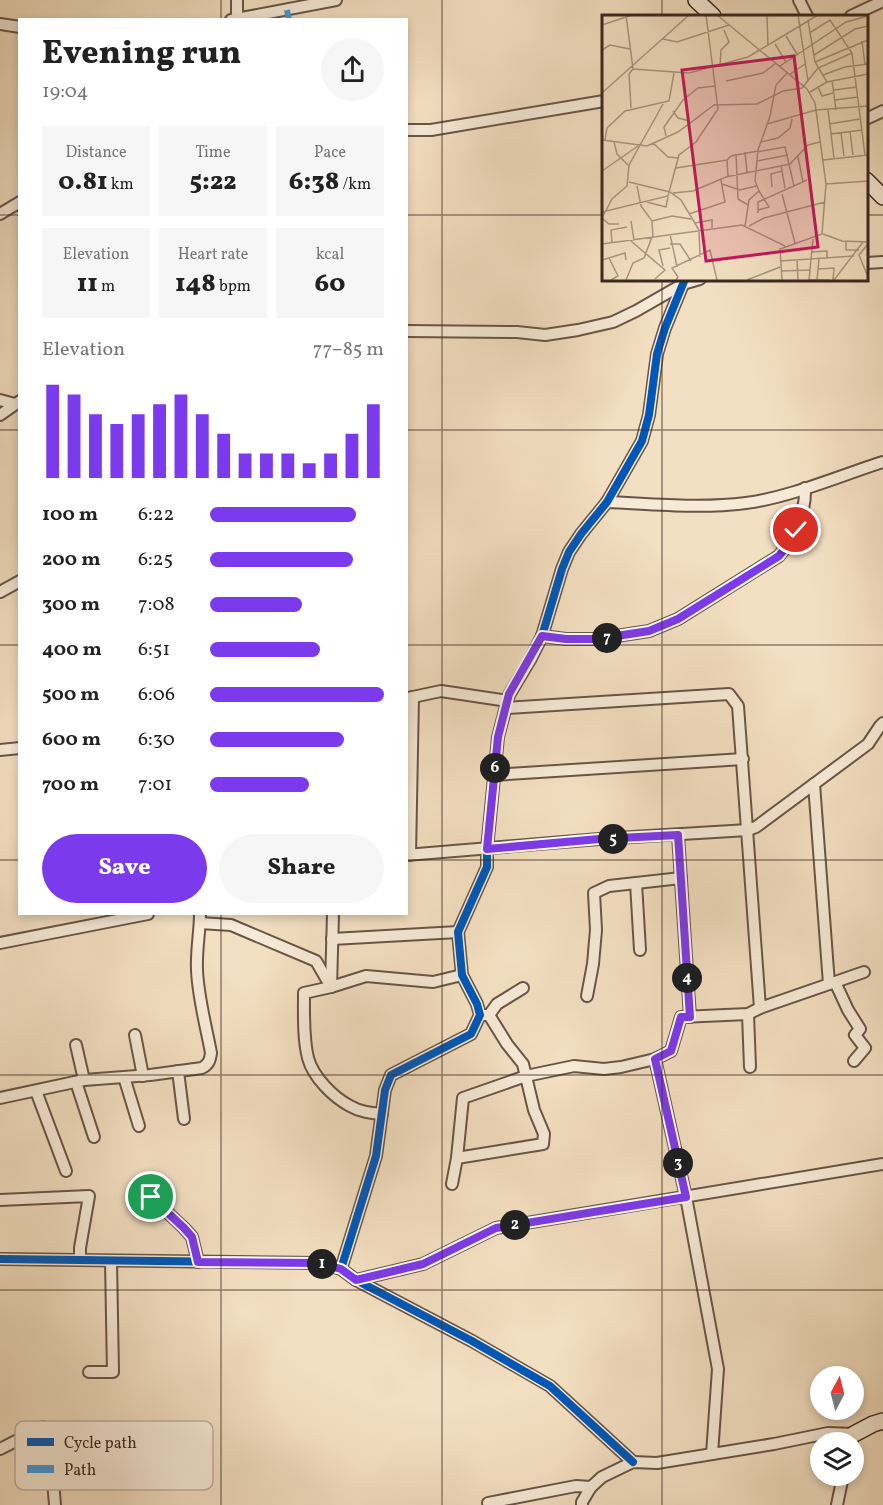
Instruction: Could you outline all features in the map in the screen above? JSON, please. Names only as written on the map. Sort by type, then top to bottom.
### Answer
[{"type":"street","points":[[235,18],[237,0]]},
{"type":"street","points":[[239,18],[298,4],[336,0]]},
{"type":"street","points":[[696,0],[712,15]]},
{"type":"street","points":[[800,0],[807,15]]},
{"type":"street","points":[[853,15],[883,1]]},
{"type":"street","points":[[0,24],[18,27]]},
{"type":"street","points":[[408,130],[431,130],[602,101]]},
{"type":"street","points":[[868,118],[883,111]]},
{"type":"street","points":[[868,181],[883,197]]},
{"type":"street","points":[[0,214],[18,203]]},
{"type":"street","points":[[868,263],[883,261]]},
{"type":"street","points":[[408,331],[517,332],[545,335],[578,330],[613,322],[636,311],[684,281]]},
{"type":"street","points":[[457,1158],[543,1144],[544,1134],[534,1110],[524,1064],[484,1015],[462,975],[458,932],[487,867],[498,737],[509,694],[542,636],[569,552],[580,534],[607,502],[642,441],[649,415],[657,354],[684,281]]},
{"type":"street","points":[[0,400],[17,403]]},
{"type":"street","points":[[0,415],[17,403]]},
{"type":"street","points":[[607,502],[691,506],[748,503],[805,488],[883,462]]},
{"type":"street","points":[[542,636],[597,639],[649,631],[678,619],[779,556],[796,530],[806,500],[805,488]]},
{"type":"street","points":[[0,592],[18,582]]},
{"type":"street","points":[[760,1008],[748,831],[743,759],[738,706],[729,694],[507,705],[441,691],[410,697],[408,855],[599,839],[748,831],[868,744],[883,723]]},
{"type":"street","points":[[0,750],[18,748]]},
{"type":"street","points":[[494,775],[743,759]]},
{"type":"street","points":[[814,784],[832,983],[860,1029],[855,1035],[865,1048],[854,1061]]},
{"type":"street","points":[[678,835],[690,1017]]},
{"type":"street","points":[[587,996],[596,930],[594,893],[609,886],[681,878]]},
{"type":"street","points":[[636,882],[640,950]]},
{"type":"street","points":[[0,943],[143,915]]},
{"type":"street","points":[[331,987],[333,915]]},
{"type":"street","points":[[0,1098],[80,1081],[143,1076],[202,1068],[207,1065],[211,1053],[197,972],[200,918],[231,925],[316,961],[331,987]]},
{"type":"street","points":[[332,939],[458,932]]},
{"type":"street","points":[[452,1184],[463,1098],[526,1076],[574,1066],[604,1069],[655,1059],[671,1051],[681,1017],[748,1014],[864,972]]},
{"type":"street","points":[[382,1114],[350,1106],[333,1094],[313,1072],[308,1058],[304,1024],[304,993],[366,976],[433,982],[462,975]]},
{"type":"street","points":[[341,1269],[376,1156],[385,1090],[391,1075],[471,1034],[484,1015],[523,988]]},
{"type":"street","points":[[748,1014],[750,1066]]},
{"type":"street","points":[[135,1035],[143,1076]]},
{"type":"street","points":[[76,1045],[80,1081],[94,1137]]},
{"type":"street","points":[[655,1059],[686,1197],[718,1369],[711,1454]]},
{"type":"street","points":[[178,1071],[184,1119]]},
{"type":"street","points":[[124,1077],[139,1126]]},
{"type":"street","points":[[36,1091],[66,1171]]},
{"type":"street","points":[[356,1280],[423,1264],[496,1228],[883,1164]]},
{"type":"street","points":[[0,1200],[89,1196],[80,1260]]},
{"type":"street","points":[[151,1197],[192,1237],[198,1262]]},
{"type":"street","points":[[0,1259],[319,1263],[341,1269],[356,1280],[472,1341],[550,1386],[633,1462]]},
{"type":"street","points":[[89,1372],[112,1372],[111,1261]]},
{"type":"street","points":[[862,1432],[873,1424],[883,1421]]},
{"type":"street","points":[[582,1505],[591,1487],[602,1477],[633,1462],[657,1463],[810,1436]]},
{"type":"street","points":[[0,1449],[15,1441]]},
{"type":"street","points":[[488,1503],[576,1486],[591,1487]]},
{"type":"street","points":[[837,1505],[841,1486]]},
{"type":"street","points":[[54,1490],[55,1505]]},
{"type":"marked path","points":[[287,10],[289,18]]},
{"type":"cycle path","points":[[341,1269],[376,1156],[385,1090],[391,1075],[471,1034],[480,1015],[462,975],[458,932],[487,867],[498,737],[509,695],[542,636],[569,552],[607,502],[642,441],[649,415],[657,354],[685,280]]},
{"type":"cycle path","points":[[0,1259],[319,1263],[341,1269],[356,1280],[472,1341],[550,1386],[633,1462]]},
{"type":"route","points":[[151,1197],[192,1237],[198,1262],[319,1263],[341,1269],[356,1280],[423,1264],[496,1228],[686,1197],[655,1059],[671,1051],[681,1017],[690,1017],[678,835],[487,849],[498,737],[509,694],[542,636],[597,639],[649,631],[678,619],[779,556],[796,530]]}]
